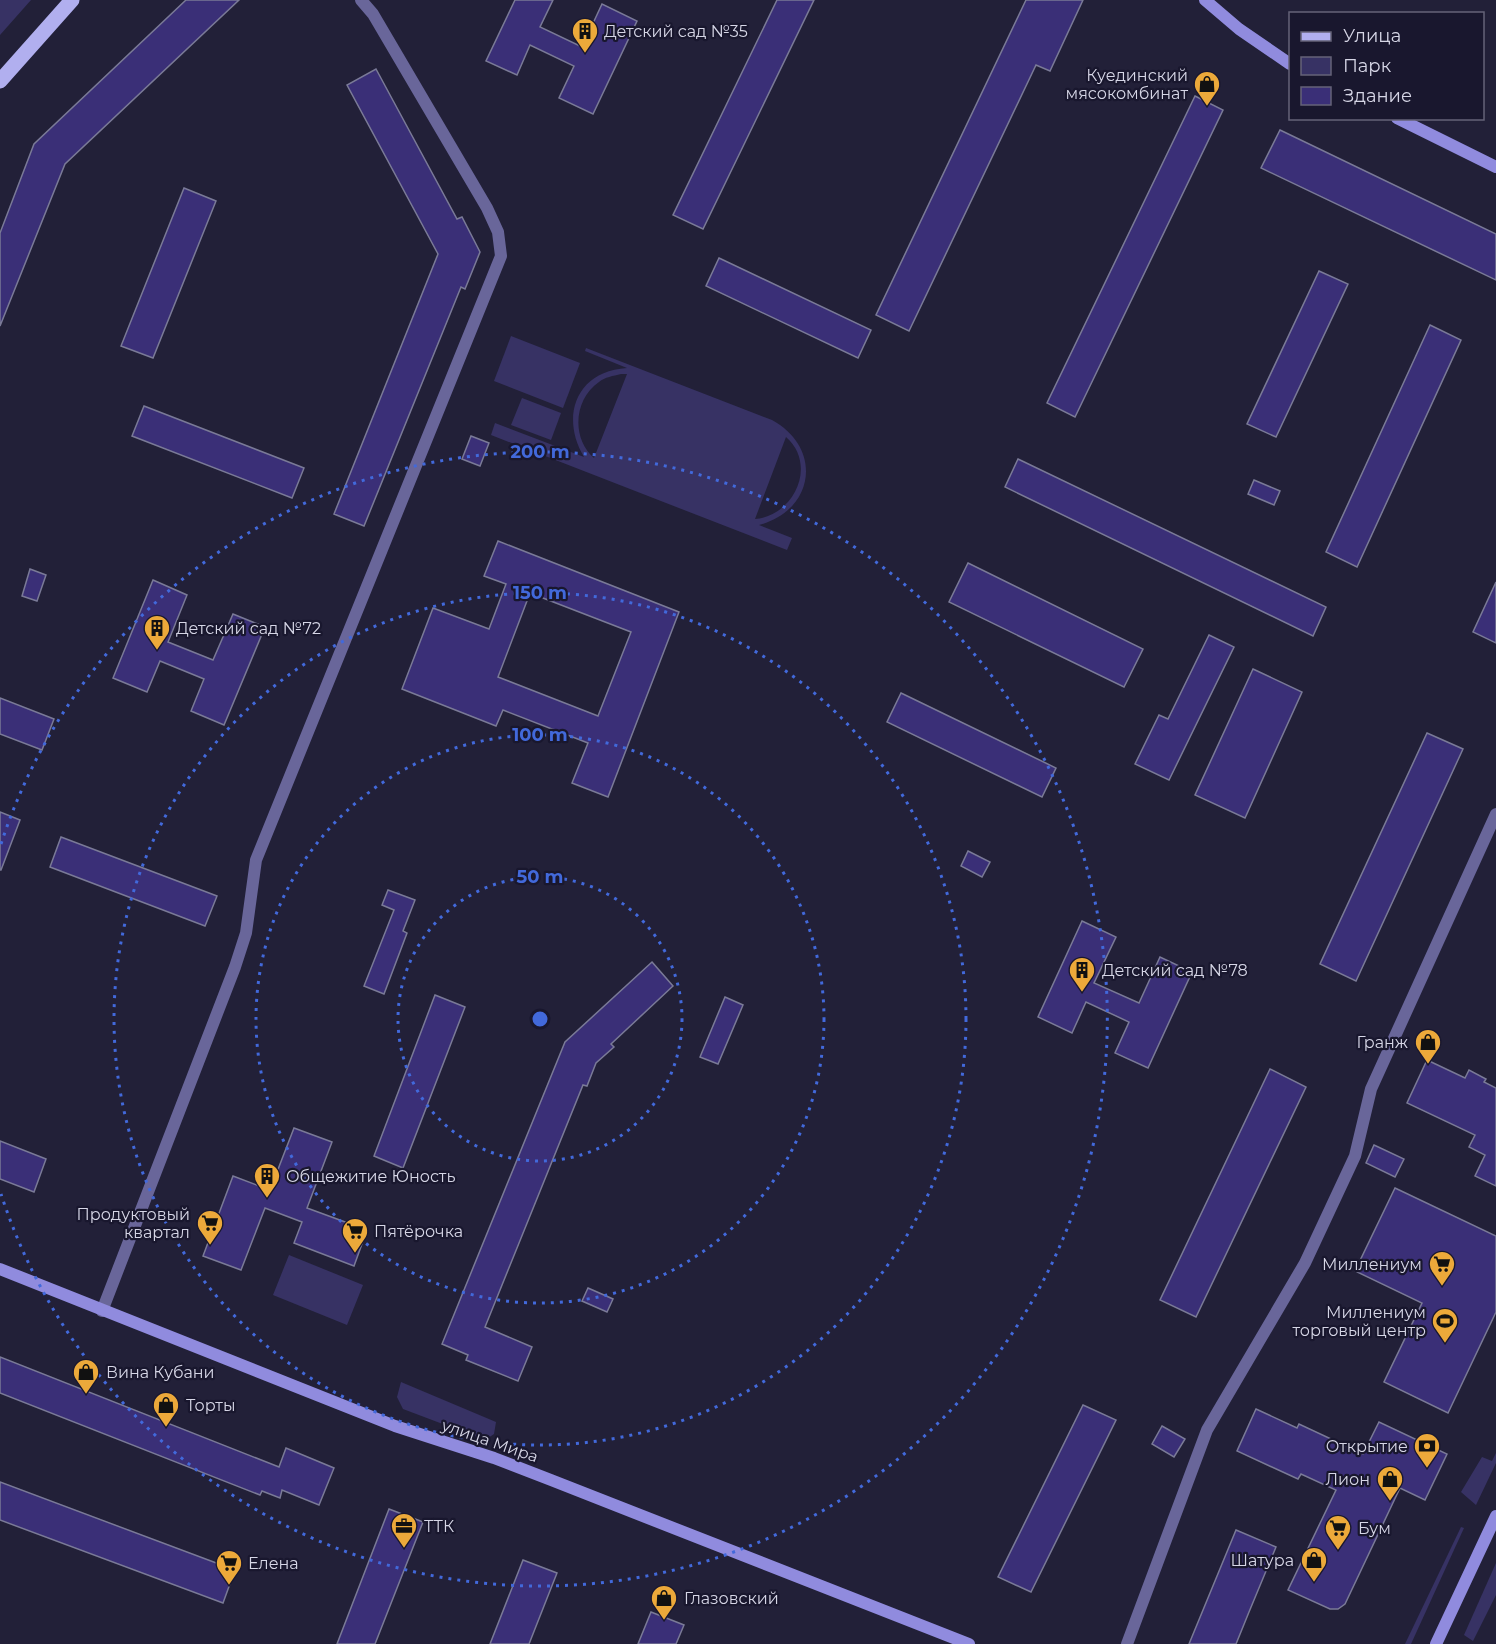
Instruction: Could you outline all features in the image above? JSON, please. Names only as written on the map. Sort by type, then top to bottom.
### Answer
[{"type":"main road","points":[[0,81],[72,0]]},
{"type":"main road","points":[[1205,0],[1239,29],[1289,63]]},
{"type":"main road","points":[[1401,120],[1496,167]]},
{"type":"main road","name":"улица Мира","points":[[0,1269],[395,1426],[494,1458],[969,1644]]},
{"type":"main road","points":[[1436,1644],[1496,1516]]},
{"type":"street","points":[[102,1311],[235,967],[246,933],[256,860],[501,256],[498,232],[487,208],[373,14],[361,0]]},
{"type":"street","points":[[1127,1644],[1207,1430],[1305,1263],[1355,1156],[1371,1089],[1496,814]]},
{"type":"green space","points":[[0,0],[31,0],[0,35]]},
{"type":"green space","points":[[511,336],[580,363],[563,408],[494,381]]},
{"type":"green space","points":[[586,348],[772,420],[788,432],[799,446],[805,462],[806,477],[801,493],[792,506],[778,517],[759,525],[792,538],[787,550],[491,435],[495,423],[584,457],[573,427],[577,399],[595,378],[610,371],[627,368],[585,351]],"holes":[[[627,374],[594,458],[587,450],[579,430],[580,408],[584,398],[599,382]],[[786,437],[795,448],[800,461],[801,474],[797,487],[781,509],[769,516],[755,519]]]},
{"type":"green space","points":[[522,398],[561,413],[551,440],[511,425]]},
{"type":"green space","points":[[289,1255],[363,1285],[347,1325],[273,1295]]},
{"type":"green space","points":[[401,1382],[496,1422],[494,1434],[485,1440],[403,1409],[397,1397]]},
{"type":"green space","points":[[1496,1453],[1496,1463],[1476,1505],[1461,1492],[1482,1457],[1492,1461]]},
{"type":"green space","points":[[1461,1527],[1464,1528],[1411,1644],[1405,1644]]},
{"type":"green space","points":[[1496,1563],[1496,1595],[1473,1641],[1464,1635]]},
{"type":"building","points":[[186,0],[239,0],[65,164],[0,326],[0,233],[34,144]]},
{"type":"building","name":"Детский сад №35","points":[[515,0],[553,0],[540,27],[582,47],[602,4],[637,21],[593,114],[559,98],[574,66],[530,45],[517,75],[486,61]]},
{"type":"building","points":[[777,0],[814,0],[703,229],[673,215]]},
{"type":"building","points":[[1026,0],[1083,0],[1050,71],[1036,65],[909,331],[876,315]]},
{"type":"building","points":[[376,69],[457,219],[462,217],[480,252],[465,289],[461,287],[364,526],[334,514],[438,254],[347,85]]},
{"type":"building","points":[[1195,96],[1223,110],[1075,417],[1047,403]]},
{"type":"building","points":[[1280,130],[1496,234],[1496,280],[1261,168]]},
{"type":"building","points":[[184,188],[216,201],[153,358],[121,346]]},
{"type":"building","points":[[719,258],[871,330],[858,358],[706,286]]},
{"type":"building","points":[[1319,271],[1348,284],[1276,437],[1247,424]]},
{"type":"building","points":[[1430,325],[1461,340],[1357,567],[1326,552]]},
{"type":"building","points":[[144,406],[304,468],[292,498],[132,436]]},
{"type":"building","points":[[471,436],[489,443],[480,466],[462,459]]},
{"type":"building","points":[[1018,459],[1326,607],[1313,636],[1005,487]]},
{"type":"building","points":[[1254,480],[1280,491],[1274,505],[1248,494]]},
{"type":"building","points":[[498,541],[679,612],[608,797],[572,783],[588,743],[503,710],[496,726],[402,689],[433,608],[489,629],[506,584],[484,576]],"holes":[[[530,593],[631,632],[598,716],[498,677]]]},
{"type":"building","points":[[968,563],[1143,649],[1124,687],[949,602]]},
{"type":"building","points":[[30,569],[46,575],[37,601],[22,596]]},
{"type":"building","name":"Детский сад №72","points":[[153,580],[187,595],[168,642],[213,660],[233,614],[265,627],[224,725],[191,711],[204,679],[160,661],[147,692],[113,678]]},
{"type":"building","points":[[1496,582],[1496,643],[1473,632]]},
{"type":"building","points":[[1209,635],[1234,647],[1169,780],[1135,764],[1159,715],[1168,719]]},
{"type":"building","points":[[1253,669],[1302,692],[1245,818],[1195,795]]},
{"type":"building","points":[[901,693],[1056,768],[1042,797],[887,722]]},
{"type":"building","points":[[0,698],[54,719],[42,750],[0,734]]},
{"type":"building","points":[[1427,733],[1463,749],[1356,981],[1320,964]]},
{"type":"building","points":[[0,812],[20,820],[1,870],[0,870]]},
{"type":"building","points":[[61,837],[217,896],[205,926],[50,867]]},
{"type":"building","points":[[968,851],[990,862],[982,877],[961,866]]},
{"type":"building","points":[[388,890],[415,900],[403,931],[407,933],[384,994],[364,986],[394,910],[382,905]]},
{"type":"building","name":"Детский сад №78","points":[[1082,921],[1116,937],[1094,983],[1139,1003],[1160,957],[1192,972],[1148,1068],[1115,1053],[1129,1022],[1086,1002],[1072,1033],[1038,1017]]},
{"type":"building","points":[[652,962],[673,986],[611,1044],[614,1047],[596,1063],[587,1086],[583,1085],[485,1327],[532,1347],[518,1381],[466,1360],[468,1355],[442,1344],[565,1042]]},
{"type":"building","points":[[435,995],[465,1007],[403,1168],[374,1156]]},
{"type":"building","points":[[725,997],[743,1005],[718,1064],[700,1057]]},
{"type":"building","points":[[1427,1060],[1465,1078],[1469,1070],[1486,1079],[1484,1082],[1496,1088],[1496,1186],[1475,1176],[1485,1155],[1469,1147],[1475,1135],[1407,1103]]},
{"type":"building","points":[[1270,1069],[1306,1087],[1196,1317],[1160,1300]]},
{"type":"building","name":"Общежитие Юность","points":[[294,1128],[332,1142],[307,1208],[367,1230],[354,1266],[294,1243],[302,1222],[265,1208],[241,1270],[203,1256],[233,1176],[270,1190]]},
{"type":"building","points":[[0,1141],[46,1159],[34,1192],[0,1179]]},
{"type":"building","points":[[1374,1145],[1404,1159],[1395,1177],[1366,1163]]},
{"type":"building","name":"Миллениум","points":[[1395,1188],[1496,1236],[1496,1312],[1448,1413],[1384,1382],[1422,1303],[1355,1271]]},
{"type":"building","points":[[588,1288],[613,1299],[607,1312],[582,1301]]},
{"type":"building","points":[[0,1357],[279,1467],[286,1448],[334,1468],[319,1505],[282,1490],[280,1498],[262,1491],[260,1495],[0,1393]]},
{"type":"building","points":[[1083,1405],[1116,1420],[1031,1592],[998,1577]]},
{"type":"building","name":"Бум","points":[[1256,1409],[1297,1428],[1299,1424],[1363,1454],[1379,1422],[1447,1454],[1425,1500],[1400,1488],[1345,1604],[1338,1609],[1330,1609],[1288,1590],[1336,1490],[1301,1474],[1298,1479],[1237,1451]]},
{"type":"building","points":[[1162,1426],[1185,1439],[1174,1457],[1152,1444]]},
{"type":"building","points":[[0,1482],[235,1570],[223,1603],[0,1520]]},
{"type":"building","points":[[389,1509],[423,1522],[375,1644],[337,1644]]},
{"type":"building","points":[[1236,1530],[1276,1547],[1236,1644],[1189,1644]]},
{"type":"building","points":[[523,1560],[557,1573],[529,1644],[490,1644]]},
{"type":"building","points":[[651,1612],[684,1625],[676,1644],[638,1644]]},
{"type":"place","name":"Детский сад №35","points":[[585,54]]},
{"type":"place","name":"Куединский мясокомбинат","points":[[1207,107]]},
{"type":"place","name":"Детский сад №72","points":[[157,651]]},
{"type":"place","name":"Детский сад №78","points":[[1082,993]]},
{"type":"place","name":"Гранж","points":[[1428,1065]]},
{"type":"place","name":"Общежитие Юность","points":[[267,1199]]},
{"type":"place","name":"Продуктовый квартал","points":[[210,1246]]},
{"type":"place","name":"Пятёрочка","points":[[355,1254]]},
{"type":"place","name":"Миллениум","points":[[1442,1287]]},
{"type":"place","name":"Миллениум торговый центр","points":[[1445,1344]]},
{"type":"place","name":"Вина Кубани","points":[[86,1395]]},
{"type":"place","name":"Торты","points":[[166,1428]]},
{"type":"place","name":"Открытие","points":[[1427,1469]]},
{"type":"place","name":"Лион","points":[[1390,1502]]},
{"type":"place","name":"ТТК","points":[[404,1549]]},
{"type":"place","name":"Бум","points":[[1338,1551]]},
{"type":"place","name":"Шатура","points":[[1314,1583]]},
{"type":"place","name":"Елена","points":[[229,1586]]},
{"type":"place","name":"Глазовский","points":[[664,1621]]}]
